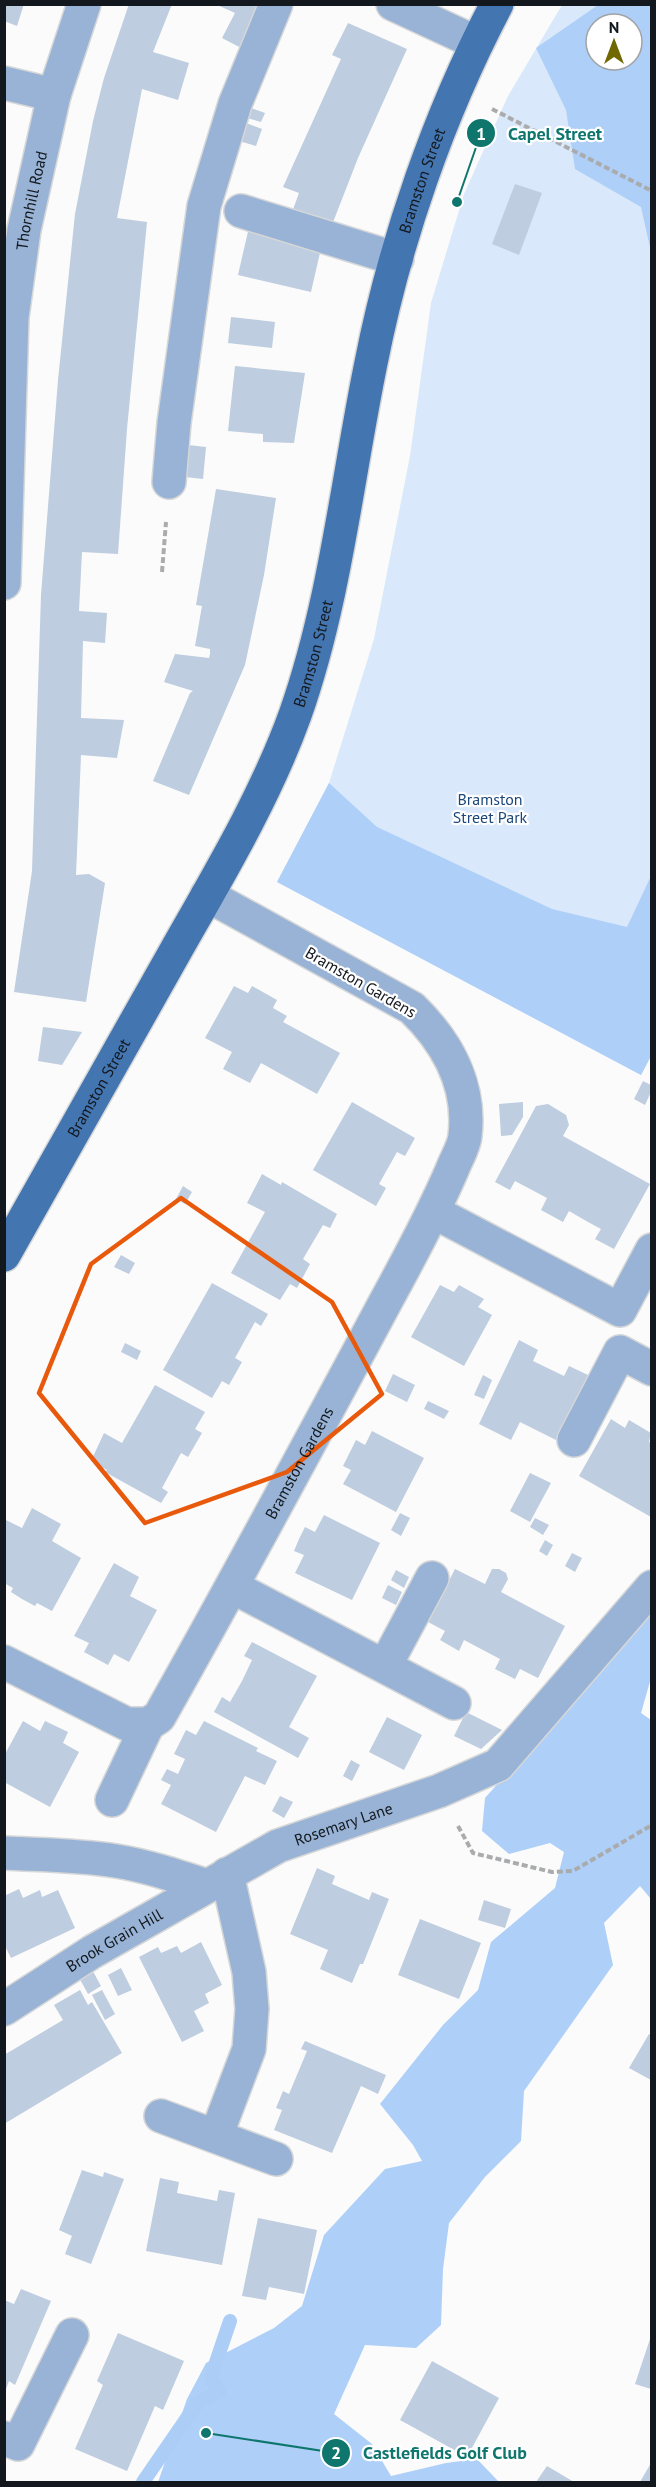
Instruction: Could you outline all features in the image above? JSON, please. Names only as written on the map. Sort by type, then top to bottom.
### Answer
[{"type":"main road","name":"Bramston Street","points":[[4,1255],[207,895],[266,783],[294,717],[309,671],[328,594],[371,361],[397,259],[408,222],[457,91],[477,43],[498,4]]},
{"type":"street","name":"Thornhill Road","points":[[4,583],[12,317],[24,230],[54,95],[84,4]]},
{"type":"street","points":[[169,482],[174,423],[204,206],[235,104],[276,4]]},
{"type":"street","points":[[393,4],[477,43]]},
{"type":"street","points":[[4,82],[54,95]]},
{"type":"street","points":[[241,211],[397,259]]},
{"type":"street","name":"Bramston Gardens","points":[[112,1800],[148,1724],[159,1717],[233,1587],[434,1212],[465,1138],[466,1105],[459,1075],[447,1049],[433,1028],[412,1008],[207,895]]},
{"type":"street","points":[[434,1212],[620,1310]]},
{"type":"street","points":[[574,1440],[620,1352],[620,1310],[651,1250]]},
{"type":"street","points":[[620,1352],[651,1369]]},
{"type":"street","points":[[385,1666],[432,1578]]},
{"type":"street","points":[[233,1587],[454,1703]]},
{"type":"street","name":"Rosemary Lane","points":[[217,1880],[278,1846],[439,1791],[498,1765],[651,1587]]},
{"type":"street","points":[[4,1662],[127,1724],[148,1724]]},
{"type":"street","points":[[4,1853],[77,1856],[118,1861],[159,1871],[217,1880],[247,1961],[252,2008],[249,2049],[216,2136]]},
{"type":"street","name":"Brook Grain Hill","points":[[4,2009],[92,1952],[217,1880]]},
{"type":"street","points":[[161,2116],[276,2159]]},
{"type":"street","points":[[4,2438],[18,2444],[72,2335]]},
{"type":"path","points":[[457,91],[651,191]]},
{"type":"path","points":[[162,572],[169,482]]},
{"type":"path","points":[[473,1853],[552,1872],[573,1871],[651,1825]]},
{"type":"highlighted area","points":[[181,1198],[332,1302],[382,1394],[287,1472],[145,1523],[39,1393],[91,1264]]},
{"type":"green space","name":"Bramston Street Park","points":[[562,5],[651,5],[651,1056],[641,1075],[277,882],[329,783],[374,639],[410,456],[431,303],[464,194],[508,96]]},
{"type":"shaded area","points":[[598,5],[651,5],[651,252],[641,207],[575,169],[566,110],[536,48],[584,15],[584,72],[644,72],[644,12],[588,12]]},
{"type":"shaded area","points":[[329,783],[377,827],[552,909],[627,927],[651,876],[651,1056],[641,1075],[277,882]]},
{"type":"shaded area","points":[[651,1611],[651,1678],[641,1713],[651,1720],[651,1899],[640,1886],[604,1923],[613,1965],[524,2091],[521,2141],[485,2177],[449,2223],[443,2269],[441,2325],[416,2348],[365,2345],[334,2414],[372,2444],[391,2476],[446,2463],[477,2459],[499,2482],[158,2482],[187,2399],[206,2363],[274,2328],[302,2306],[324,2235],[385,2169],[422,2161],[413,2145],[380,2104],[443,2025],[478,1990],[491,1942],[555,1888],[564,1852],[550,1843],[509,1854],[482,1831],[485,1798]]},
{"type":"building","points":[[4,4],[24,4],[17,26],[4,21]]},
{"type":"building","points":[[129,4],[172,4],[153,52],[189,63],[178,100],[142,89],[117,218],[147,222],[127,429],[118,554],[82,552],[79,611],[107,613],[105,643],[83,641],[81,718],[124,720],[117,758],[81,755],[76,875],[89,874],[105,883],[86,1002],[14,992],[32,871],[41,595],[58,380],[75,214],[104,78]]},
{"type":"building","points":[[215,4],[265,4],[243,49],[222,38],[235,13]]},
{"type":"building","points":[[348,23],[407,49],[358,158],[330,230],[291,215],[299,193],[283,187],[341,59],[332,55]]},
{"type":"building","points":[[251,108],[265,113],[261,122],[247,118]]},
{"type":"building","points":[[246,123],[262,129],[256,146],[239,141]]},
{"type":"building","points":[[515,184],[542,193],[519,255],[492,244]]},
{"type":"building","points":[[249,227],[322,244],[311,292],[238,275]]},
{"type":"building","points":[[231,317],[275,322],[272,348],[228,343]]},
{"type":"building","points":[[235,366],[305,373],[294,443],[263,442],[263,434],[228,431]]},
{"type":"building","points":[[179,444],[206,447],[203,479],[176,476]]},
{"type":"building","points":[[216,489],[276,498],[264,575],[245,665],[189,795],[153,781],[190,693],[193,691],[164,682],[175,654],[209,658],[210,654],[210,649],[195,646],[202,606],[196,605]]},
{"type":"building","points":[[234,986],[248,993],[252,986],[277,1000],[273,1008],[287,1016],[283,1022],[340,1053],[317,1094],[261,1063],[250,1083],[223,1069],[232,1052],[205,1038]]},
{"type":"building","points":[[43,1027],[82,1032],[62,1065],[38,1061]]},
{"type":"building","points":[[643,1081],[651,1085],[651,1092],[645,1105],[634,1099]]},
{"type":"building","points":[[352,1102],[415,1138],[405,1156],[397,1152],[379,1184],[386,1188],[376,1206],[313,1170]]},
{"type":"building","points":[[523,1102],[523,1117],[512,1135],[501,1136],[499,1104]]},
{"type":"building","points":[[548,1104],[566,1115],[569,1125],[563,1136],[650,1184],[614,1249],[595,1239],[601,1229],[569,1211],[563,1222],[541,1210],[547,1198],[515,1181],[510,1190],[495,1182],[536,1106]]},
{"type":"building","points":[[262,1174],[281,1185],[282,1182],[337,1214],[330,1228],[323,1225],[303,1259],[310,1264],[297,1288],[290,1284],[280,1300],[231,1273],[265,1212],[247,1203]]},
{"type":"building","points":[[183,1186],[192,1192],[185,1204],[176,1199]]},
{"type":"building","points":[[121,1255],[135,1263],[129,1274],[114,1267]]},
{"type":"building","points":[[212,1283],[268,1314],[261,1326],[255,1322],[235,1358],[242,1362],[229,1385],[222,1381],[212,1398],[163,1370]]},
{"type":"building","points":[[440,1285],[454,1292],[459,1285],[484,1299],[478,1307],[492,1315],[464,1366],[411,1337]]},
{"type":"building","points":[[519,1340],[538,1350],[533,1361],[564,1376],[569,1366],[590,1376],[558,1441],[520,1422],[511,1440],[479,1424]]},
{"type":"building","points":[[125,1343],[141,1351],[137,1360],[121,1352]]},
{"type":"building","points":[[393,1374],[415,1385],[407,1402],[385,1391]]},
{"type":"building","points":[[483,1375],[492,1380],[484,1399],[474,1395]]},
{"type":"building","points":[[155,1385],[205,1412],[195,1429],[202,1433],[188,1457],[181,1453],[162,1488],[168,1492],[161,1503],[105,1472],[107,1470],[91,1461],[104,1433],[122,1443]]},
{"type":"building","points":[[428,1401],[449,1411],[444,1419],[424,1409]]},
{"type":"building","points":[[611,1419],[625,1428],[629,1420],[651,1433],[649,1442],[651,1443],[651,1517],[579,1476]]},
{"type":"building","points":[[372,1431],[424,1458],[396,1512],[343,1484],[351,1470],[343,1466],[356,1440],[365,1445]]},
{"type":"building","points":[[530,1473],[551,1483],[530,1522],[510,1511]]},
{"type":"building","points":[[32,1508],[61,1524],[52,1541],[81,1558],[52,1611],[37,1603],[35,1606],[22,1599],[11,1592],[13,1588],[4,1583],[4,1519],[22,1528]]},
{"type":"building","points":[[400,1513],[410,1518],[401,1536],[391,1530]]},
{"type":"building","points":[[324,1515],[380,1543],[352,1600],[295,1573],[304,1555],[294,1551],[305,1527],[315,1532]]},
{"type":"building","points":[[535,1518],[549,1525],[543,1535],[530,1527]]},
{"type":"building","points":[[545,1540],[553,1545],[547,1556],[539,1551]]},
{"type":"building","points":[[572,1553],[582,1558],[575,1572],[565,1566]]},
{"type":"building","points":[[114,1563],[139,1577],[130,1596],[157,1610],[129,1662],[114,1654],[108,1665],[84,1652],[89,1643],[74,1636]]},
{"type":"building","points":[[455,1569],[485,1584],[492,1569],[499,1569],[506,1573],[508,1579],[501,1592],[565,1626],[538,1678],[520,1669],[515,1679],[495,1669],[500,1659],[464,1640],[459,1651],[440,1640],[445,1631],[428,1622]]},
{"type":"building","points":[[396,1570],[409,1577],[404,1588],[391,1580]]},
{"type":"building","points":[[388,1585],[402,1592],[396,1605],[382,1598]]},
{"type":"building","points":[[252,1642],[317,1676],[289,1727],[309,1738],[298,1758],[214,1712],[222,1697],[230,1702],[242,1681],[252,1660],[244,1656]]},
{"type":"building","points":[[466,1712],[502,1730],[481,1749],[454,1736]]},
{"type":"building","points":[[387,1717],[422,1735],[404,1770],[369,1752]]},
{"type":"building","points":[[23,1721],[40,1731],[45,1721],[68,1732],[63,1743],[79,1752],[50,1807],[4,1782],[4,1756]]},
{"type":"building","points":[[204,1721],[258,1748],[256,1751],[277,1761],[265,1785],[245,1776],[216,1832],[161,1804],[171,1785],[161,1780],[167,1769],[178,1774],[185,1759],[174,1754],[186,1730],[196,1735]]},
{"type":"building","points":[[351,1760],[360,1765],[352,1781],[343,1776]]},
{"type":"building","points":[[280,1796],[293,1802],[284,1818],[272,1811]]},
{"type":"building","points":[[317,1868],[335,1876],[332,1884],[369,1900],[372,1892],[389,1899],[363,1964],[360,1964],[352,1983],[320,1969],[328,1950],[290,1934]]},
{"type":"building","points":[[19,1889],[23,1898],[40,1890],[42,1897],[58,1890],[75,1928],[11,1958],[4,1944],[4,1896]]},
{"type":"building","points":[[484,1900],[511,1909],[505,1928],[478,1920]]},
{"type":"building","points":[[420,1919],[481,1943],[459,1999],[398,1975]]},
{"type":"building","points":[[201,1942],[222,1985],[205,1994],[209,2003],[194,2011],[204,2031],[182,2042],[139,1957],[158,1947],[161,1953],[177,1946],[181,1953]]},
{"type":"building","points":[[89,1964],[101,1986],[88,1994],[76,1972]]},
{"type":"building","points":[[121,1968],[132,1990],[118,1996],[108,1975]]},
{"type":"building","points":[[80,1990],[88,2005],[92,2002],[122,2053],[4,2124],[4,2055],[63,2020],[54,2005]]},
{"type":"building","points":[[102,1990],[115,2014],[105,2020],[92,1995]]},
{"type":"building","points":[[649,2034],[651,2035],[651,2080],[629,2068]]},
{"type":"building","points":[[305,2041],[386,2075],[378,2094],[361,2086],[332,2153],[274,2130],[282,2110],[276,2108],[283,2091],[289,2094],[307,2051],[301,2049]]},
{"type":"building","points":[[82,2170],[103,2177],[104,2172],[124,2179],[91,2264],[65,2254],[72,2236],[59,2230]]},
{"type":"building","points":[[160,2178],[179,2182],[177,2193],[217,2201],[219,2190],[235,2193],[222,2265],[146,2251]]},
{"type":"building","points":[[258,2218],[317,2230],[304,2294],[269,2287],[266,2300],[242,2296]]},
{"type":"building","points":[[21,2289],[51,2301],[15,2385],[9,2381],[5,2392],[4,2300],[14,2304]]},
{"type":"building","points":[[118,2333],[184,2361],[163,2410],[155,2406],[127,2471],[75,2449],[103,2385],[97,2381]]},
{"type":"building","points":[[651,2336],[651,2389],[635,2384]]},
{"type":"building","points":[[432,2361],[499,2398],[467,2457],[400,2420]]},
{"type":"building","points":[[651,2463],[651,2482],[640,2482]]},
{"type":"building","points":[[547,2466],[574,2482],[536,2482]]},
{"type":"waterway","points":[[143,2482],[198,2402],[219,2392],[211,2377],[230,2321]]},
{"type":"place","name":"Capel Street","points":[[457,202]]},
{"type":"place","name":"Castlefields Golf Club","points":[[206,2433]]}]
